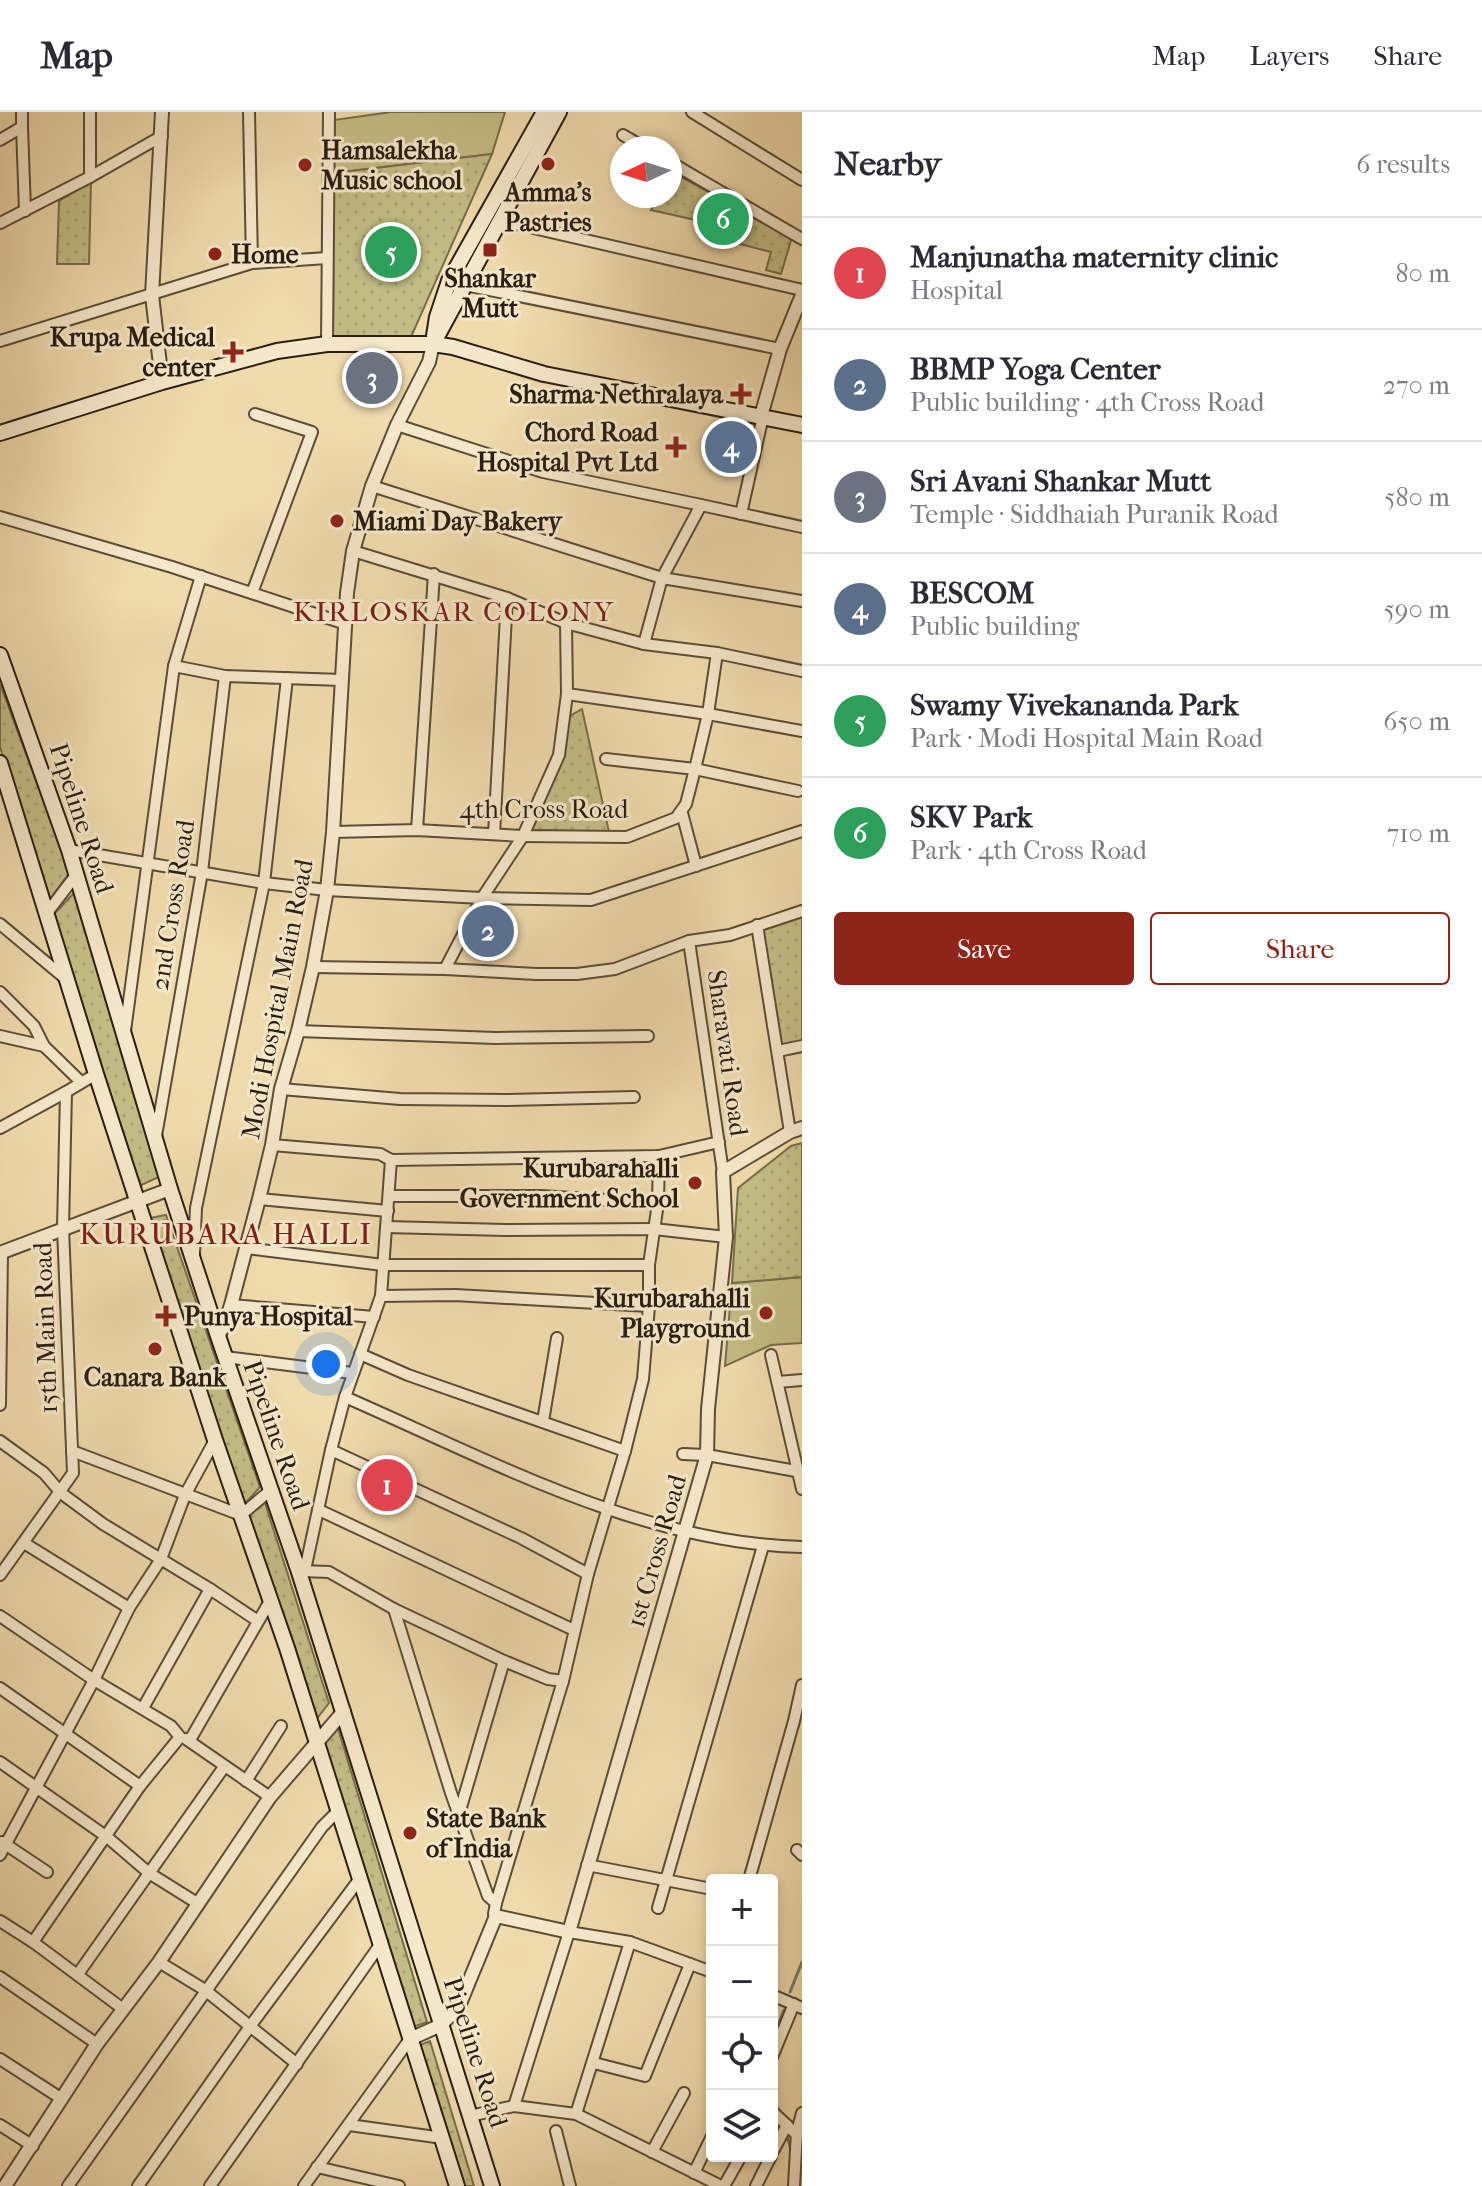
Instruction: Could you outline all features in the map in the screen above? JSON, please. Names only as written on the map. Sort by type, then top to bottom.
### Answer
[{"type":"main road","name":"Modi Hospital Main Road","points":[[433,344],[437,317],[449,281],[544,112]]},
{"type":"main road","name":"Modi Hospital Main Road","points":[[433,344],[559,112]]},
{"type":"main road","points":[[0,433],[162,382],[277,351],[327,344],[433,344],[453,347],[544,374],[802,425]]},
{"type":"main road","name":"Pipeline Road","points":[[0,655],[69,850],[155,1141],[218,1336],[302,1571],[492,2186]]},
{"type":"main road","points":[[0,763],[4,791],[47,913],[137,1201],[361,1877],[457,2186]]},
{"type":"street","points":[[22,112],[25,211]]},
{"type":"street","points":[[90,112],[90,177]]},
{"type":"street","points":[[162,112],[152,295],[162,382]]},
{"type":"street","points":[[249,112],[252,263]]},
{"type":"street","points":[[327,344],[329,112]]},
{"type":"street","points":[[692,112],[802,180]]},
{"type":"street","points":[[0,140],[22,127]]},
{"type":"street","points":[[0,223],[162,136]]},
{"type":"street","points":[[682,169],[802,239]]},
{"type":"street","points":[[499,220],[802,292],[780,349],[741,514]]},
{"type":"street","points":[[0,341],[252,263],[327,258]]},
{"type":"street","points":[[465,285],[780,349]]},
{"type":"street","name":"Modi Hospital Main Road","points":[[218,1336],[231,1305],[259,1199],[281,1089],[313,967],[327,890],[353,551],[372,486],[397,425],[429,362],[433,344]]},
{"type":"street","points":[[252,593],[312,432],[255,414]]},
{"type":"street","points":[[397,425],[543,472],[802,527]]},
{"type":"street","points":[[372,486],[662,578],[802,601]]},
{"type":"street","points":[[644,644],[662,578],[701,505]]},
{"type":"street","points":[[0,517],[201,576],[346,624]]},
{"type":"street","points":[[353,551],[507,598],[566,623],[644,644],[717,653],[802,671]]},
{"type":"street","points":[[417,830],[434,574]]},
{"type":"street","points":[[124,1037],[174,666],[201,576]]},
{"type":"street","points":[[494,834],[507,598]]},
{"type":"street","points":[[445,969],[482,898],[523,836],[559,755],[567,694],[566,623]]},
{"type":"street","points":[[696,866],[682,813],[708,714],[717,653]]},
{"type":"street","points":[[174,666],[225,676],[342,680]]},
{"type":"street","name":"2nd Cross Road","points":[[155,1141],[202,872],[225,676]]},
{"type":"street","points":[[194,1260],[196,1208],[264,883],[287,678]]},
{"type":"street","points":[[567,694],[802,731]]},
{"type":"street","points":[[606,759],[695,769],[798,791]]},
{"type":"street","name":"4th Cross Road","points":[[333,832],[417,830],[523,836],[627,837],[682,813]]},
{"type":"street","points":[[69,850],[145,865],[327,890],[591,900],[802,831]]},
{"type":"street","points":[[47,913],[76,875]]},
{"type":"street","points":[[313,967],[536,974],[590,972],[615,969],[689,941],[730,935],[802,911]]},
{"type":"street","points":[[0,924],[66,979]]},
{"type":"street","points":[[723,1172],[796,1130],[778,1051],[757,925]]},
{"type":"street","name":"Sharavati Road","points":[[689,941],[723,1172]]},
{"type":"street","points":[[0,992],[34,1026],[44,1046],[81,1082]]},
{"type":"street","points":[[298,1031],[496,1038],[648,1036]]},
{"type":"street","points":[[0,1036],[44,1046]]},
{"type":"street","points":[[778,1051],[802,1046]]},
{"type":"street","points":[[0,1127],[96,1074]]},
{"type":"street","points":[[281,1089],[400,1099],[634,1097]]},
{"type":"street","name":"15th Main Road","points":[[0,1575],[73,1473],[63,1228],[66,1092]]},
{"type":"street","points":[[272,1145],[380,1154],[391,1160],[659,1156],[719,1142]]},
{"type":"street","points":[[304,2186],[410,2039],[441,2025],[459,2006],[496,1910],[563,1681],[588,1574],[643,1379],[659,1156]]},
{"type":"street","points":[[391,1160],[381,1296],[345,1397],[302,1571],[329,1572],[394,1609],[504,1661],[548,1679],[563,1681]]},
{"type":"street","name":"1st Cross Road","points":[[569,1932],[707,1455],[708,1409],[726,1237],[723,1172]]},
{"type":"street","points":[[0,1405],[1,1253],[170,1189]]},
{"type":"street","points":[[389,1196],[540,1196],[658,1203]]},
{"type":"street","points":[[259,1199],[388,1211]]},
{"type":"street","points":[[386,1227],[654,1229],[726,1237]]},
{"type":"street","points":[[246,1248],[383,1265],[649,1265]]},
{"type":"street","points":[[381,1296],[455,1295],[649,1306]]},
{"type":"street","points":[[231,1305],[374,1317]]},
{"type":"street","points":[[543,1421],[557,1338]]},
{"type":"street","points":[[360,1354],[408,1375],[625,1451]]},
{"type":"street","points":[[771,1355],[802,1489]]},
{"type":"street","points":[[225,1357],[352,1373]]},
{"type":"street","points":[[778,1382],[802,1380]]},
{"type":"street","points":[[345,1397],[607,1509],[684,1530],[763,1546],[802,1547]]},
{"type":"street","points":[[789,1438],[802,1437]]},
{"type":"street","points":[[0,1855],[3,1842],[94,1680],[129,1608],[161,1559],[185,1495],[215,1440]]},
{"type":"street","points":[[0,1441],[44,1473],[61,1493],[103,1524],[258,1621]]},
{"type":"street","points":[[331,1450],[521,1538],[588,1574]]},
{"type":"street","points":[[72,1451],[241,1515],[272,1489]]},
{"type":"street","points":[[683,1454],[707,1455],[796,1471]]},
{"type":"street","points":[[319,1510],[574,1630]]},
{"type":"street","points":[[24,1543],[129,1608]]},
{"type":"street","points":[[658,1908],[763,1546]]},
{"type":"street","points":[[143,1708],[210,1589]]},
{"type":"street","points":[[33,1942],[140,1786],[185,1738],[270,1601]]},
{"type":"street","points":[[394,1609],[459,1814],[488,1896],[496,1910],[569,1932],[630,1942],[706,1970]]},
{"type":"street","points":[[0,1616],[94,1680],[171,1726],[224,1767],[270,1797]]},
{"type":"street","points":[[459,1814],[504,1661]]},
{"type":"street","points":[[751,1874],[802,1685]]},
{"type":"street","points":[[0,1688],[140,1786]]},
{"type":"street","points":[[5,2186],[97,2044],[159,1962],[270,1797],[344,1711]]},
{"type":"street","points":[[246,1781],[281,1726]]},
{"type":"street","points":[[0,1762],[107,1837],[149,1873],[197,1903]]},
{"type":"street","points":[[78,1974],[224,1767]]},
{"type":"street","points":[[68,2186],[322,1827],[339,1810]]},
{"type":"street","points":[[3,1842],[47,1872]]},
{"type":"street","points":[[587,1865],[706,1888]]},
{"type":"street","points":[[138,2186],[251,2025],[361,1877]]},
{"type":"street","points":[[0,1921],[123,2009]]},
{"type":"street","points":[[514,2106],[569,1932]]},
{"type":"street","points":[[210,2186],[382,1942]]},
{"type":"street","points":[[576,2114],[630,1942]]},
{"type":"street","points":[[159,1962],[205,1990],[297,2064]]},
{"type":"street","points":[[594,2063],[645,2076],[690,1964]]},
{"type":"street","points":[[0,1977],[97,2044]]},
{"type":"street","points":[[778,1998],[798,2006],[778,2045]]},
{"type":"street","points":[[0,2059],[62,2099]]},
{"type":"street","points":[[652,2152],[684,2093]]},
{"type":"street","points":[[470,2116],[514,2106],[576,2114],[723,2186],[737,2162]]},
{"type":"street","points":[[794,2186],[796,2130],[802,2113]]},
{"type":"street","points":[[778,2116],[796,2130]]},
{"type":"street","points":[[0,2125],[33,2146]]},
{"type":"street","points":[[349,2125],[443,2138]]},
{"type":"street","points":[[778,2148],[796,2130]]},
{"type":"street","points":[[556,2131],[570,2186]]},
{"type":"street","points":[[694,2173],[706,2148]]},
{"type":"street","points":[[756,2186],[768,2162]]},
{"type":"street","points":[[317,2167],[399,2186]]},
{"type":"shaded area","points":[[391,112],[505,112],[492,154],[334,173],[334,120]]},
{"type":"shaded area","points":[[492,154],[411,337],[333,336],[334,173]]},
{"type":"shaded area","points":[[682,177],[792,237],[781,274],[766,270],[771,252],[725,240],[727,227],[651,210],[682,208]]},
{"type":"shaded area","points":[[91,182],[89,264],[57,264],[59,201]]},
{"type":"shaded area","points":[[0,684],[70,872],[50,899],[0,747]]},
{"type":"shaded area","points":[[582,709],[609,832],[530,830],[563,759],[570,716]]},
{"type":"shaded area","points":[[74,893],[161,1176],[139,1186],[54,914]]},
{"type":"shaded area","points":[[802,915],[802,1044],[781,1049],[761,927]]},
{"type":"shaded area","points":[[802,1143],[802,1277],[732,1283],[738,1188],[791,1146]]},
{"type":"shaded area","points":[[166,1215],[260,1487],[241,1508],[150,1218]]},
{"type":"shaded area","name":"Kurubarahalli Playground","points":[[802,1277],[802,1343],[771,1345],[725,1366],[732,1283]]},
{"type":"shaded area","points":[[264,1500],[329,1703],[315,1721],[245,1517]]},
{"type":"shaded area","points":[[336,1722],[427,2022],[413,2027],[323,1740]]},
{"type":"shaded area","points":[[430,2041],[474,2186],[464,2186],[420,2045]]},
{"type":"waterway","points":[[790,1992],[802,1962]]},
{"type":"waterway","points":[[778,2025],[784,2010]]},
{"type":"waterway","points":[[787,2135],[792,2154]]},
{"type":"place","name":"Amma's Pastries","points":[[548,164]]},
{"type":"place","name":"Hamsalekha Music school","points":[[305,165]]},
{"type":"place","name":"SKV Park","points":[[723,219]]},
{"type":"place","name":"Shankar Mutt","points":[[490,250]]},
{"type":"place","name":"Swamy Vivekananda Park","points":[[391,252]]},
{"type":"place","name":"Home","points":[[215,254]]},
{"type":"place","name":"Krupa Medical center","points":[[233,352]]},
{"type":"place","name":"Sri Avani Shankar Mutt","points":[[372,378]]},
{"type":"place","name":"Sharma Nethralaya","points":[[741,394]]},
{"type":"place","name":"Chord Road Hospital Pvt Ltd","points":[[676,447]]},
{"type":"place","name":"BESCOM","points":[[731,447]]},
{"type":"place","name":"Miami Day Bakery","points":[[337,521]]},
{"type":"place","name":"BBMP Yoga Center","points":[[488,931]]},
{"type":"place","name":"Kurubarahalli Government School","points":[[695,1183]]},
{"type":"place","name":"Kurubarahalli Playground","points":[[766,1313]]},
{"type":"place","name":"Punya Hospital","points":[[166,1316]]},
{"type":"place","name":"Canara Bank","points":[[155,1349]]},
{"type":"place","name":"Manjunatha maternity clinic","points":[[387,1485]]},
{"type":"place","name":"State Bank of India","points":[[410,1833]]},
{"type":"district","name":"KIRLOSKAR COLONY","points":[[454,611]]},
{"type":"district","name":"KURUBARA HALLI","points":[[226,1234]]}]
